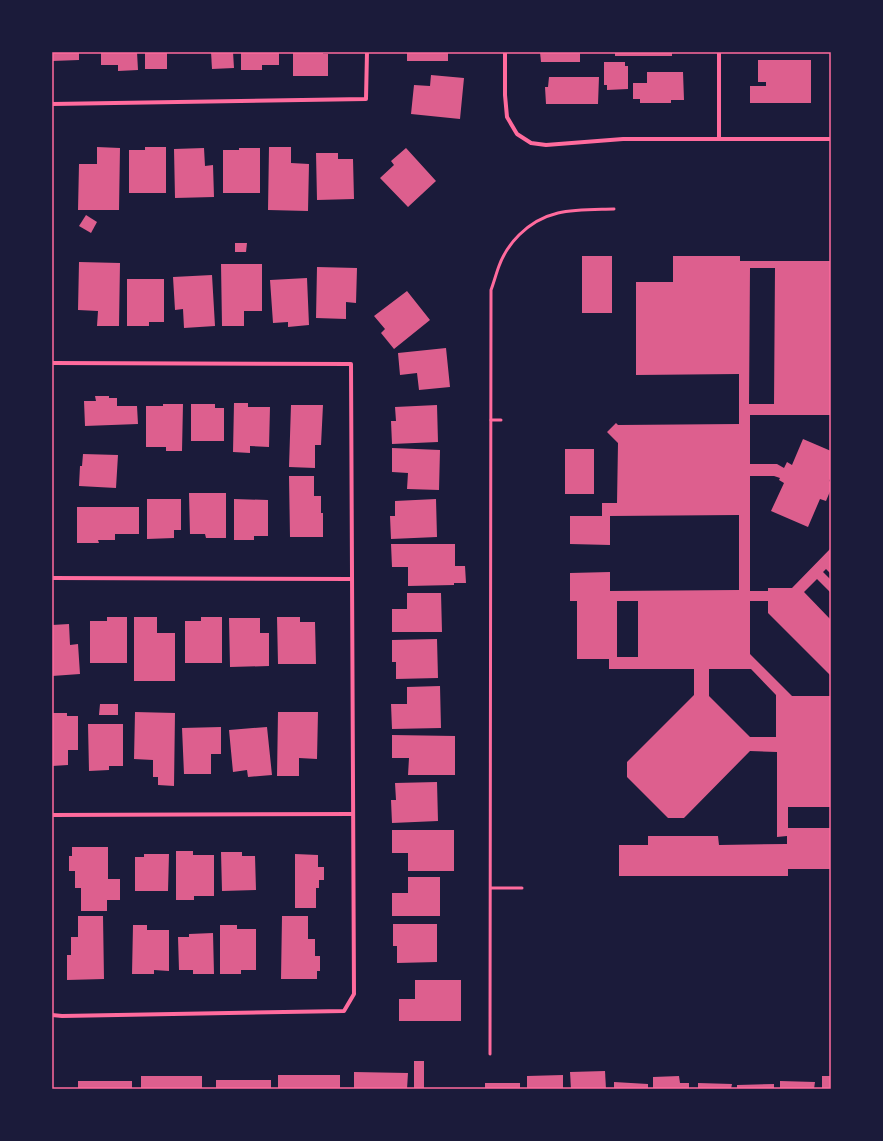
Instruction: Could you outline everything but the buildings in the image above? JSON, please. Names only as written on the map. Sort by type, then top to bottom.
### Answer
[{"type":"street","points":[[52,104],[366,99],[366,52]]},
{"type":"street","points":[[505,52],[505,95],[507,117],[516,134],[531,143],[546,145],[623,139],[831,139]]},
{"type":"street","points":[[719,52],[719,138]]},
{"type":"street","points":[[52,364],[351,364],[354,994],[344,1011],[52,1015]]},
{"type":"street","points":[[52,578],[352,578]]},
{"type":"street","points":[[52,815],[353,814]]},
{"type":"lane","points":[[490,1054],[492,290],[499,265],[511,243],[526,228],[544,217],[562,212],[614,209]]},
{"type":"lane","points":[[491,420],[501,420]]},
{"type":"lane","points":[[491,888],[522,888]]}]
